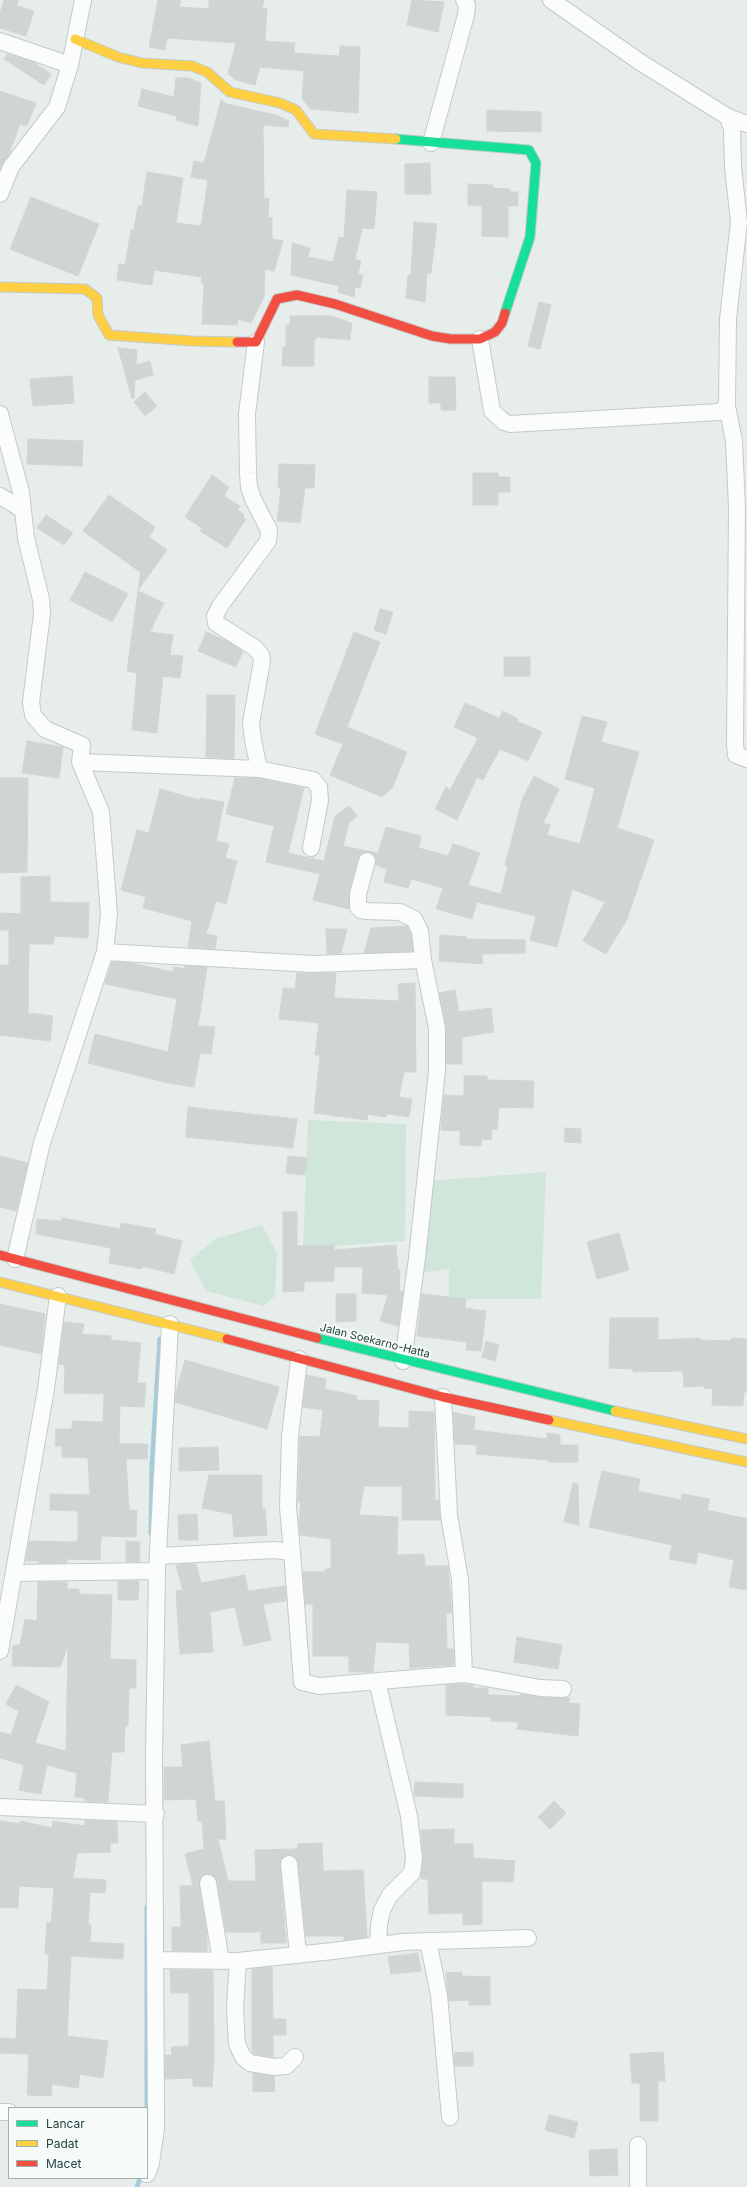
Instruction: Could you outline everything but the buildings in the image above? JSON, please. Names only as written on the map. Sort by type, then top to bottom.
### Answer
[{"type":"main road","points":[[0,287],[85,290],[97,298],[98,315],[109,335],[192,341],[256,342],[269,312],[277,299],[297,295],[335,304],[432,336],[451,339],[480,339],[496,332],[502,323],[530,237],[536,163],[529,150],[522,148],[314,134],[296,110],[280,103],[230,92],[207,72],[192,66],[160,65],[130,60],[75,40]]},
{"type":"main road","name":"Jalan Soekarno-Hatta","points":[[7,1257],[145,1300],[647,1419],[747,1439]]},
{"type":"main road","points":[[0,1282],[138,1318],[170,1324],[443,1398],[747,1462]]},
{"type":"main road","points":[[138,1318],[145,1300]]},
{"type":"street","points":[[0,194],[11,167],[57,107],[70,65],[82,0]]},
{"type":"street","points":[[431,143],[466,15],[467,5],[464,0]]},
{"type":"street","points":[[551,0],[640,62],[728,118],[747,124]]},
{"type":"street","points":[[0,41],[70,65]]},
{"type":"street","points":[[728,118],[732,129],[733,167],[739,222],[728,319],[727,406],[734,441],[737,508],[735,743],[736,755],[747,759]]},
{"type":"street","points":[[480,339],[492,411],[504,422],[510,424],[719,412],[727,406]]},
{"type":"street","points":[[256,342],[247,414],[248,473],[249,487],[253,499],[269,530],[268,541],[220,606],[215,616],[216,623],[255,648],[261,655],[262,661],[252,723],[253,740],[259,769]]},
{"type":"street","points":[[0,414],[21,492],[26,538],[41,599],[42,614],[31,702],[33,715],[45,729],[82,745],[80,762],[101,812],[109,914],[105,952],[42,1143],[7,1257]]},
{"type":"street","points":[[0,496],[23,510]]},
{"type":"street","points":[[80,762],[259,769],[313,780],[319,787],[320,800],[311,848]]},
{"type":"street","points":[[367,862],[358,894],[358,907],[361,910],[367,911],[400,912],[414,919],[420,931],[423,960],[436,1028],[437,1071],[417,1258],[403,1361]]},
{"type":"street","points":[[105,952],[313,964],[423,960]]},
{"type":"street","points":[[0,1651],[46,1389],[58,1296]]},
{"type":"street","points":[[148,2171],[151,2163],[156,2129],[152,2109],[155,1960],[147,1814],[154,1756],[152,1567],[170,1324]]},
{"type":"street","points":[[299,1360],[290,1437],[288,1507],[302,1682],[319,1686],[464,1674],[540,1688],[563,1689]]},
{"type":"street","points":[[443,1398],[449,1515],[460,1580],[464,1674]]},
{"type":"street","points":[[14,1573],[152,1567],[274,1550],[292,1552]]},
{"type":"street","points":[[377,1681],[409,1816],[414,1858],[412,1874],[390,1895],[382,1910],[378,1944]]},
{"type":"street","points":[[0,1807],[147,1814]]},
{"type":"street","points":[[289,1864],[298,1954]]},
{"type":"street","points":[[208,1883],[221,1961]]},
{"type":"street","points":[[155,1960],[238,1961],[298,1954],[333,1952],[378,1944],[528,1938]]},
{"type":"street","points":[[428,1941],[439,1995],[450,2117]]},
{"type":"street","points":[[238,1961],[234,2008],[236,2044],[243,2057],[250,2063],[274,2067],[286,2066],[295,2057]]},
{"type":"street","points":[[638,2145],[638,2187]]},
{"type":"green space","points":[[308,1120],[406,1124],[405,1241],[303,1248]]},
{"type":"green space","points":[[546,1172],[541,1299],[449,1299],[449,1269],[415,1274],[426,1181]]},
{"type":"green space","points":[[262,1225],[277,1253],[275,1296],[264,1306],[206,1291],[190,1260],[215,1239]]},
{"type":"waterway","points":[[151,1533],[152,1465],[160,1339]]},
{"type":"waterway","points":[[147,1907],[147,2107]]},
{"type":"waterway","points":[[137,2187],[140,2179]]},
{"type":"traffic: fast","points":[[396,139],[529,150],[536,163],[530,237],[505,313]]},
{"type":"traffic: fast","points":[[317,1338],[615,1411]]},
{"type":"traffic: slow","points":[[75,39],[118,57],[142,63],[192,66],[207,72],[230,92],[280,103],[296,110],[314,134],[396,139]]},
{"type":"traffic: slow","points":[[0,287],[85,289],[97,298],[98,315],[109,335],[192,341],[237,342]]},
{"type":"traffic: slow","points":[[0,1282],[227,1339]]},
{"type":"traffic: slow","points":[[615,1411],[747,1439]]},
{"type":"traffic: slow","points":[[549,1420],[747,1462]]},
{"type":"traffic: jam","points":[[237,342],[256,342],[277,299],[297,295],[335,304],[432,336],[451,339],[480,339],[495,332],[502,323],[505,313]]},
{"type":"traffic: jam","points":[[0,1255],[317,1338]]},
{"type":"traffic: jam","points":[[227,1339],[443,1397],[549,1420]]}]
